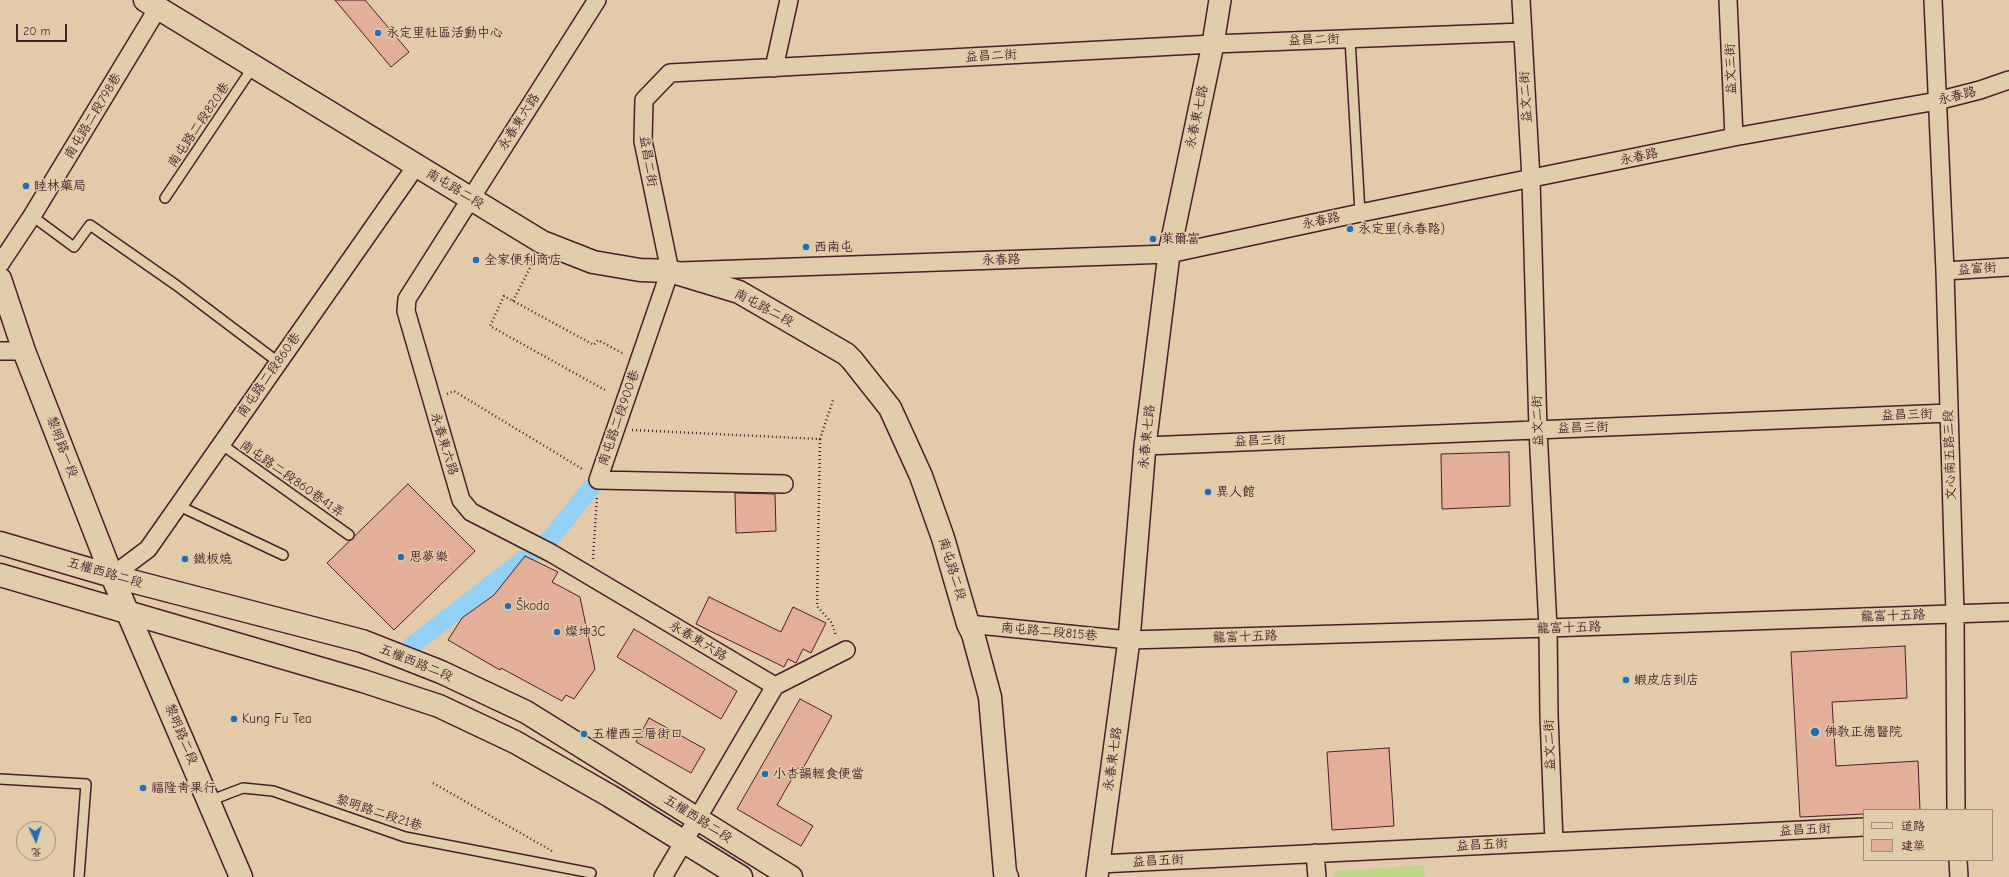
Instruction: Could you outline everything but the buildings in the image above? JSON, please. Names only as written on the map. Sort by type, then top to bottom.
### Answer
[{"type":"main road","name":"南屯路二段","points":[[156,3],[253,67],[542,242],[593,262],[640,270],[670,271],[739,292],[846,354],[852,360],[890,408],[921,476],[943,538],[968,624],[973,634],[990,697],[1005,873],[1007,877]]},
{"type":"main road","name":"黎明路一段","points":[[0,279],[24,351],[128,614]]},
{"type":"main road","name":"五權西路二段","points":[[0,543],[112,576],[362,641],[441,672],[526,712],[791,877]]},
{"type":"main road","name":"五權西路二段","points":[[0,576],[363,681],[439,706],[515,742],[610,796],[741,877]]},
{"type":"main road","name":"黎明路二段","points":[[128,614],[209,801],[240,877]]},
{"type":"street","name":"永春東六路","points":[[597,0],[407,299],[406,310],[461,500],[470,512],[550,553],[775,686]]},
{"type":"street","points":[[774,68],[789,0]]},
{"type":"street","name":"永春東七路","points":[[1098,871],[1129,640],[1146,446],[1169,254],[1213,44],[1220,0]]},
{"type":"street","name":"益文二街","points":[[1521,0],[1531,179],[1538,430],[1548,628],[1549,716],[1554,842]]},
{"type":"street","name":"益文三街","points":[[1728,0],[1734,137]]},
{"type":"street","name":"文心南五路三段","points":[[1933,0],[1945,271],[1955,614],[1956,809]]},
{"type":"street","name":"南屯路二段798巷","points":[[0,264],[32,216],[156,3]]},
{"type":"street","name":"益昌二街","points":[[670,271],[643,141],[644,100],[670,73],[1213,44],[1523,32]]},
{"type":"street","name":"永春路","points":[[670,271],[1169,254],[1360,213],[1734,137],[1937,101],[1980,90],[2009,80]]},
{"type":"street","name":"南屯路二段860巷","points":[[112,576],[148,548],[416,166]]},
{"type":"street","name":"益富街","points":[[1945,271],[2009,267]]},
{"type":"street","name":"南屯路二段900巷","points":[[670,271],[593,476],[784,484]]},
{"type":"street","points":[[0,351],[24,351]]},
{"type":"street","name":"益昌三街","points":[[1146,446],[1949,413]]},
{"type":"street","name":"龍富十五路","points":[[1129,640],[1548,628],[2009,612]]},
{"type":"street","name":"南屯路二段815巷","points":[[968,624],[1129,640]]},
{"type":"street","points":[[663,877],[685,842],[775,686],[844,651]]},
{"type":"street","name":"益昌五街","points":[[1098,871],[1315,853],[1863,827]]},
{"type":"street","points":[[1315,853],[1316,877]]},
{"type":"street","points":[[1958,861],[1959,877]]},
{"type":"lane","points":[[1350,39],[1360,213]]},
{"type":"lane","name":"南屯路二段820巷","points":[[165,198],[253,67]]},
{"type":"lane","points":[[32,216],[74,247],[90,225],[176,285],[278,362]]},
{"type":"lane","name":"南屯路二段860巷41弄","points":[[221,444],[349,535]]},
{"type":"lane","points":[[177,505],[283,555]]},
{"type":"lane","points":[[0,779],[86,784],[79,877]]},
{"type":"lane","name":"黎明路二段21巷","points":[[209,801],[243,788],[273,790],[405,837],[591,874]]},
{"type":"path","points":[[513,301],[542,242]]},
{"type":"path","points":[[605,390],[490,326],[504,296],[594,345],[598,340],[625,355]]},
{"type":"path","points":[[432,402],[454,391],[593,476],[591,578]]},
{"type":"path","points":[[833,400],[820,439],[817,606],[832,623],[844,651]]},
{"type":"path","points":[[631,430],[820,439]]},
{"type":"path","points":[[433,783],[557,854]]},
{"type":"green space","points":[[1424,865],[1425,877],[1333,877],[1335,871]]},
{"type":"waterway","points":[[410,647],[549,540],[591,488]]},
{"type":"place","name":"永定里社區活動中心","points":[[378,33]]},
{"type":"place","name":"睦林藥局","points":[[26,186]]},
{"type":"place","name":"永定里(永春路)","points":[[1350,229]]},
{"type":"place","name":"萊爾富","points":[[1153,239]]},
{"type":"place","name":"西南屯","points":[[806,247]]},
{"type":"place","name":"全家便利商店","points":[[476,260]]},
{"type":"place","name":"異人館","points":[[1208,492]]},
{"type":"place","name":"思夢樂","points":[[401,557]]},
{"type":"place","name":"鐵板燒","points":[[185,559]]},
{"type":"place","name":"Škoda","points":[[508,606]]},
{"type":"place","name":"燦坤3C","points":[[557,632]]},
{"type":"place","name":"蝦皮店到店","points":[[1626,680]]},
{"type":"place","name":"Kung Fu Tea","points":[[234,719]]},
{"type":"place","name":"佛教正德醫院","points":[[1815,732]]},
{"type":"place","name":"五權西三厝街口","points":[[584,734]]},
{"type":"place","name":"小杏韻輕食便當","points":[[765,774]]},
{"type":"place","name":"福隆青果行","points":[[143,788]]}]
